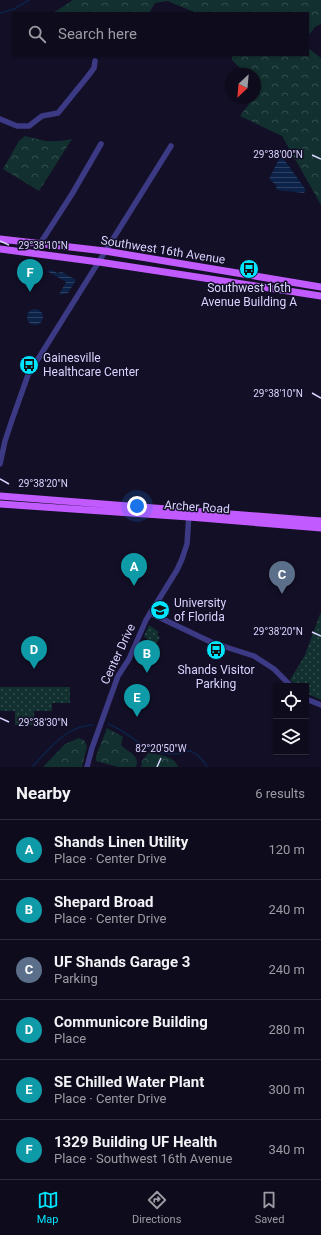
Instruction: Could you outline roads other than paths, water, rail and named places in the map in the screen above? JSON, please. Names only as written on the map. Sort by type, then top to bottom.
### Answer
[{"type":"main road","name":"Southwest 16th Avenue","points":[[0,239],[105,251],[321,286]]},
{"type":"main road","name":"Southwest 16th Avenue","points":[[0,248],[321,296]]},
{"type":"main road","name":"Archer Road","points":[[0,496],[321,528]]},
{"type":"main road","name":"Archer Road","points":[[0,504],[321,521]]},
{"type":"street","points":[[0,119],[17,126],[29,126],[42,116],[58,113],[94,68],[95,61]]},
{"type":"street","points":[[34,253],[72,194],[101,144]]},
{"type":"street","points":[[0,464],[12,420],[28,375],[171,146]]},
{"type":"street","name":"Center Drive","points":[[87,767],[92,748],[118,676],[129,659],[150,613],[177,570],[182,559],[186,544],[189,514]]},
{"type":"street","points":[[150,613],[213,643],[254,656],[274,669],[287,683]]},
{"type":"street","points":[[309,699],[321,705]]},
{"type":"water","points":[[283,158],[306,190],[304,193],[277,190],[276,185],[269,179],[279,159]]},
{"type":"water","points":[[52,270],[57,273],[62,272],[76,280],[68,293],[59,295],[66,282],[47,271]]},
{"type":"water","points":[[35,309],[41,311],[43,317],[41,323],[35,325],[29,323],[27,317],[29,311]]},
{"type":"waterway","points":[[0,13],[14,9],[29,0]]},
{"type":"waterway","points":[[108,724],[154,751],[172,754],[179,754],[188,751],[192,752],[200,757],[207,767]]},
{"type":"waterway","points":[[32,767],[66,734],[74,729],[93,725]]},
{"type":"place","name":"Southwest 16th Avenue Building A","points":[[249,269]]},
{"type":"place","name":"1329 Building UF Health","points":[[30,292]]},
{"type":"place","name":"Gainesville Healthcare Center","points":[[29,365]]},
{"type":"place","name":"Shands Linen Utility","points":[[134,586]]},
{"type":"place","name":"UF Shands Garage 3","points":[[282,594]]},
{"type":"place","name":"University of Florida","points":[[160,610]]},
{"type":"place","name":"Shands Visitor Parking","points":[[216,650]]},
{"type":"place","name":"Communicore Building","points":[[34,669]]},
{"type":"place","name":"Shepard Broad","points":[[147,673]]},
{"type":"place","name":"SE Chilled Water Plant","points":[[137,717]]}]
